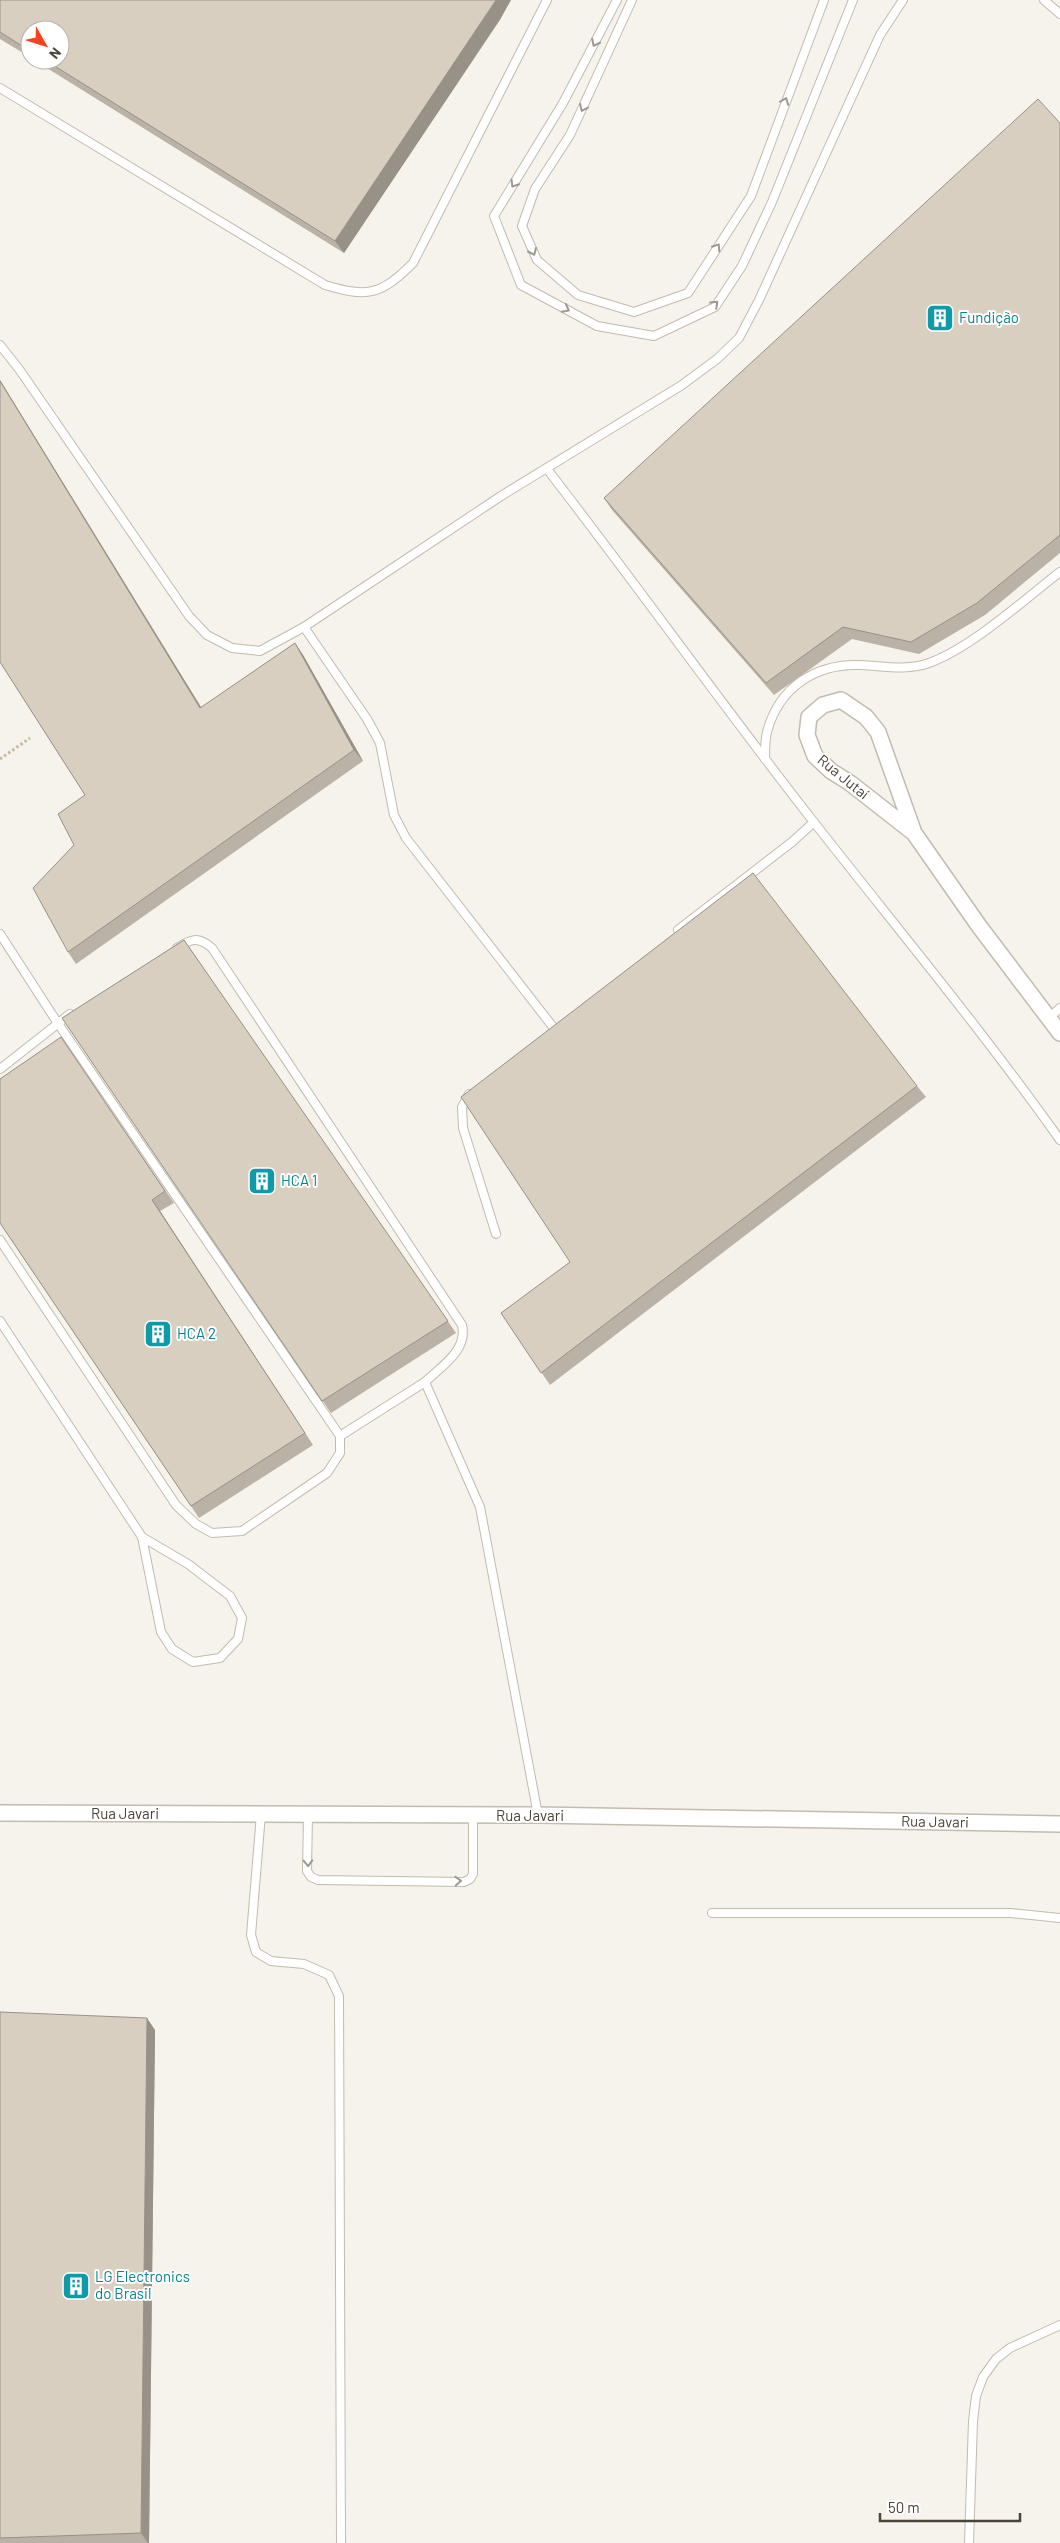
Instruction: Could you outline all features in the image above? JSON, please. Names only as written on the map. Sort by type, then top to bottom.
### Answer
[{"type":"street","name":"Rua Jutaí","points":[[914,834],[850,783],[831,771],[815,756],[807,735],[809,717],[823,705],[841,700],[866,717],[878,732],[914,834],[979,926],[1054,1013],[1060,1033]]},
{"type":"street","name":"Rua Javari","points":[[0,1814],[538,1815],[1060,1824]]},
{"type":"lane","points":[[0,88],[325,284],[351,292],[376,292],[396,280],[413,264],[547,0]]},
{"type":"lane","points":[[617,0],[563,103],[494,216],[521,285],[597,326],[654,336],[715,307],[742,266],[772,202],[853,0]]},
{"type":"lane","points":[[632,0],[570,135],[535,189],[522,226],[537,260],[578,295],[634,312],[688,293],[751,196],[824,0]]},
{"type":"lane","points":[[0,345],[19,369],[189,616],[207,635],[232,648],[260,651],[304,627],[501,496],[682,384],[717,359],[739,338],[759,300],[880,35],[903,0]]},
{"type":"lane","points":[[1044,0],[1060,14]]},
{"type":"lane","points":[[546,469],[625,570],[764,759],[1002,1059],[1060,1140]]},
{"type":"lane","points":[[764,759],[767,732],[776,711],[788,694],[804,678],[822,669],[840,665],[909,668],[928,663],[949,654],[1060,572]]},
{"type":"lane","points":[[304,627],[367,719],[380,744],[394,816],[406,838],[553,1027]]},
{"type":"lane","points":[[669,937],[792,842],[814,822]]},
{"type":"lane","points":[[0,934],[57,1022],[340,1436],[340,1453],[327,1473],[242,1531],[212,1533],[196,1524],[176,1505],[0,1240]]},
{"type":"lane","points":[[166,954],[191,939],[198,939],[212,948],[462,1326],[465,1336],[460,1349],[425,1382],[340,1436]]},
{"type":"lane","points":[[0,1069],[57,1022],[74,1012]]},
{"type":"lane","points":[[546,1033],[561,1021]]},
{"type":"lane","points":[[478,1086],[470,1092],[462,1108],[462,1128],[496,1234]]},
{"type":"lane","points":[[0,1321],[142,1537],[162,1632],[172,1649],[193,1662],[220,1658],[238,1639],[242,1618],[230,1596],[188,1564],[142,1537]]},
{"type":"lane","points":[[425,1382],[480,1507],[538,1815]]},
{"type":"lane","points":[[261,1814],[251,1934],[256,1952],[270,1961],[304,1964],[329,1975],[340,1996],[340,2543]]},
{"type":"lane","points":[[308,1814],[307,1871],[318,1880],[464,1882],[470,1879],[473,1874],[473,1815]]},
{"type":"lane","points":[[712,1913],[1010,1913],[1060,1918]]},
{"type":"lane","points":[[969,2543],[973,2421],[976,2396],[983,2377],[996,2359],[1010,2348],[1060,2326]]},
{"type":"path","points":[[0,759],[30,738]]},
{"type":"building","points":[[0,0],[496,0],[335,241],[61,70],[70,70],[70,20],[20,20],[20,45],[0,32]]},
{"type":"building","name":"Fundição","points":[[1038,99],[1060,123],[1060,535],[977,603],[911,642],[843,627],[766,683],[604,498]]},
{"type":"building","points":[[0,381],[200,708],[295,643],[354,750],[68,952],[33,888],[74,845],[58,814],[85,795],[0,662]]},
{"type":"building","points":[[753,873],[917,1086],[541,1373],[501,1313],[570,1262],[461,1097]]},
{"type":"building","name":"HCA 1","points":[[184,940],[448,1321],[322,1401],[62,1018]]},
{"type":"building","name":"HCA 2","points":[[61,1037],[165,1191],[152,1200],[305,1433],[191,1506],[0,1223],[0,1079]]},
{"type":"building","name":"LG Electronics do Brasil","points":[[0,2012],[147,2018],[141,2533],[0,2538]]},
{"type":"place","name":"Fundição","points":[[940,318]]},
{"type":"place","name":"HCA 1","points":[[262,1181]]},
{"type":"place","name":"HCA 2","points":[[158,1334]]},
{"type":"place","name":"LG Electronics do Brasil","points":[[76,2286]]}]
